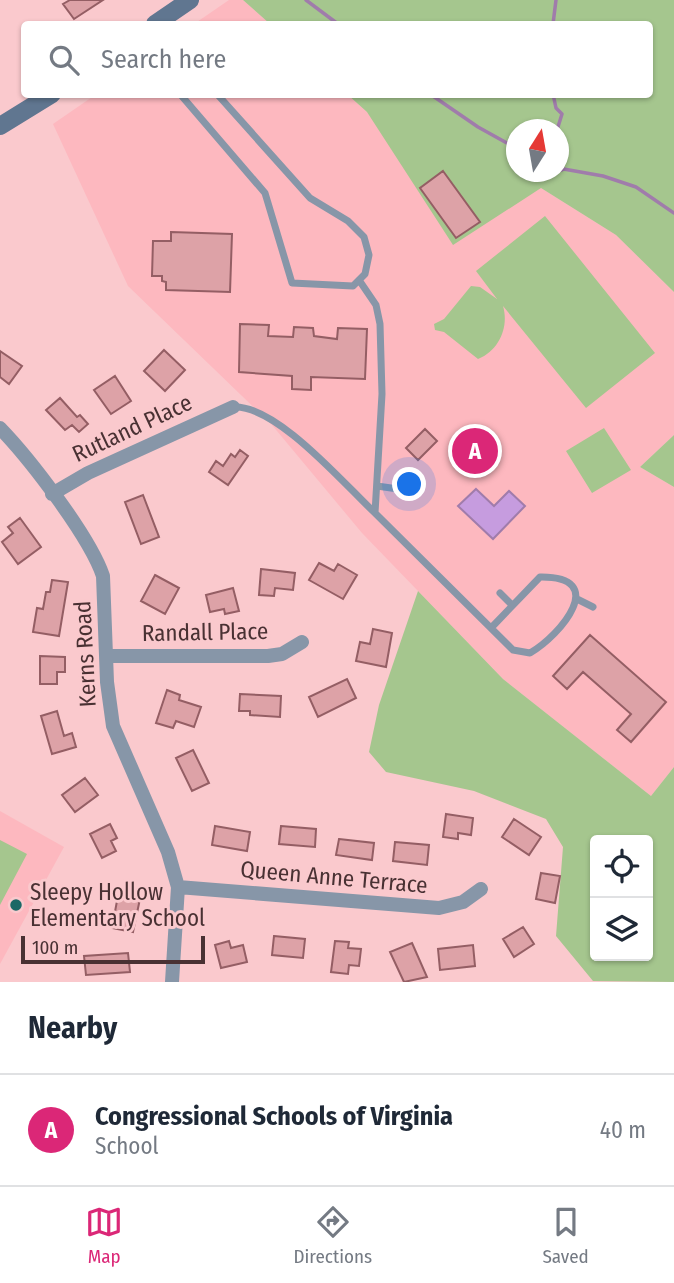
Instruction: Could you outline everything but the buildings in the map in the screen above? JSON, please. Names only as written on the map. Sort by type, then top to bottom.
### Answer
[{"type":"main road","points":[[162,21],[191,0]]},
{"type":"main road","points":[[0,126],[46,98]]},
{"type":"street","name":"Rutland Place","points":[[52,494],[88,473],[233,407]]},
{"type":"street","name":"Kerns Road","points":[[0,428],[52,494],[93,552],[101,569],[106,597],[106,656],[113,726],[168,852],[178,887],[172,982]]},
{"type":"street","name":"Randall Place","points":[[106,656],[268,656],[282,653],[302,642]]},
{"type":"street","name":"Queen Anne Terrace","points":[[178,887],[439,908],[463,902],[481,889]]},
{"type":"lane","points":[[183,98],[265,193],[292,283],[353,286],[365,274],[369,255],[364,237],[348,222],[310,198],[221,98]]},
{"type":"lane","points":[[359,280],[376,305],[380,324],[382,394],[375,513]]},
{"type":"lane","points":[[233,407],[251,408],[279,423],[375,513],[513,650],[530,653],[547,643],[573,614],[577,599],[571,584],[556,577],[540,577],[491,628]]},
{"type":"lane","points":[[377,486],[398,489]]},
{"type":"lane","points":[[500,593],[512,605]]},
{"type":"lane","points":[[577,599],[593,607]]},
{"type":"shaded area","points":[[229,0],[243,0],[267,21],[198,21]]},
{"type":"shaded area","points":[[91,98],[351,98],[367,112],[506,173],[506,182],[527,182],[541,188],[616,235],[674,292],[674,435],[640,467],[674,487],[674,767],[651,796],[503,679],[362,533],[272,425],[128,286],[53,124]]},
{"type":"shaded area","points":[[476,489],[494,506],[509,491],[525,506],[493,539],[458,506]]},
{"type":"shaded area","name":"Sleepy Hollow Elementary School","points":[[0,811],[64,847],[0,964]]},
{"type":"green space","points":[[243,0],[674,0],[674,292],[616,235],[541,188],[453,245],[367,112],[351,98],[653,98],[653,21],[267,21]]},
{"type":"green space","points":[[545,216],[655,353],[586,408],[503,306],[505,321],[501,337],[492,350],[478,359],[444,332],[435,330],[434,324],[444,319],[471,286],[480,287],[497,299],[476,271]]},
{"type":"green space","points":[[604,428],[631,470],[592,493],[566,451]]},
{"type":"green space","points":[[674,435],[674,487],[640,467]]},
{"type":"green space","points":[[418,591],[503,679],[651,796],[674,767],[674,982],[593,981],[556,936],[563,847],[546,819],[474,791],[386,772],[369,752],[379,705]]},
{"type":"green space","points":[[0,840],[27,854],[0,905]]},
{"type":"waterway","points":[[306,0],[334,21]]},
{"type":"waterway","points":[[553,21],[556,0]]},
{"type":"waterway","points":[[436,98],[506,142]]},
{"type":"waterway","points":[[554,98],[556,108],[562,114],[560,119]]},
{"type":"waterway","points":[[569,170],[603,176],[636,187],[674,213]]},
{"type":"place","name":"Congressional Schools of Virginia","points":[[475,451]]},
{"type":"place","name":"Sleepy Hollow Elementary School","points":[[16,905]]}]
